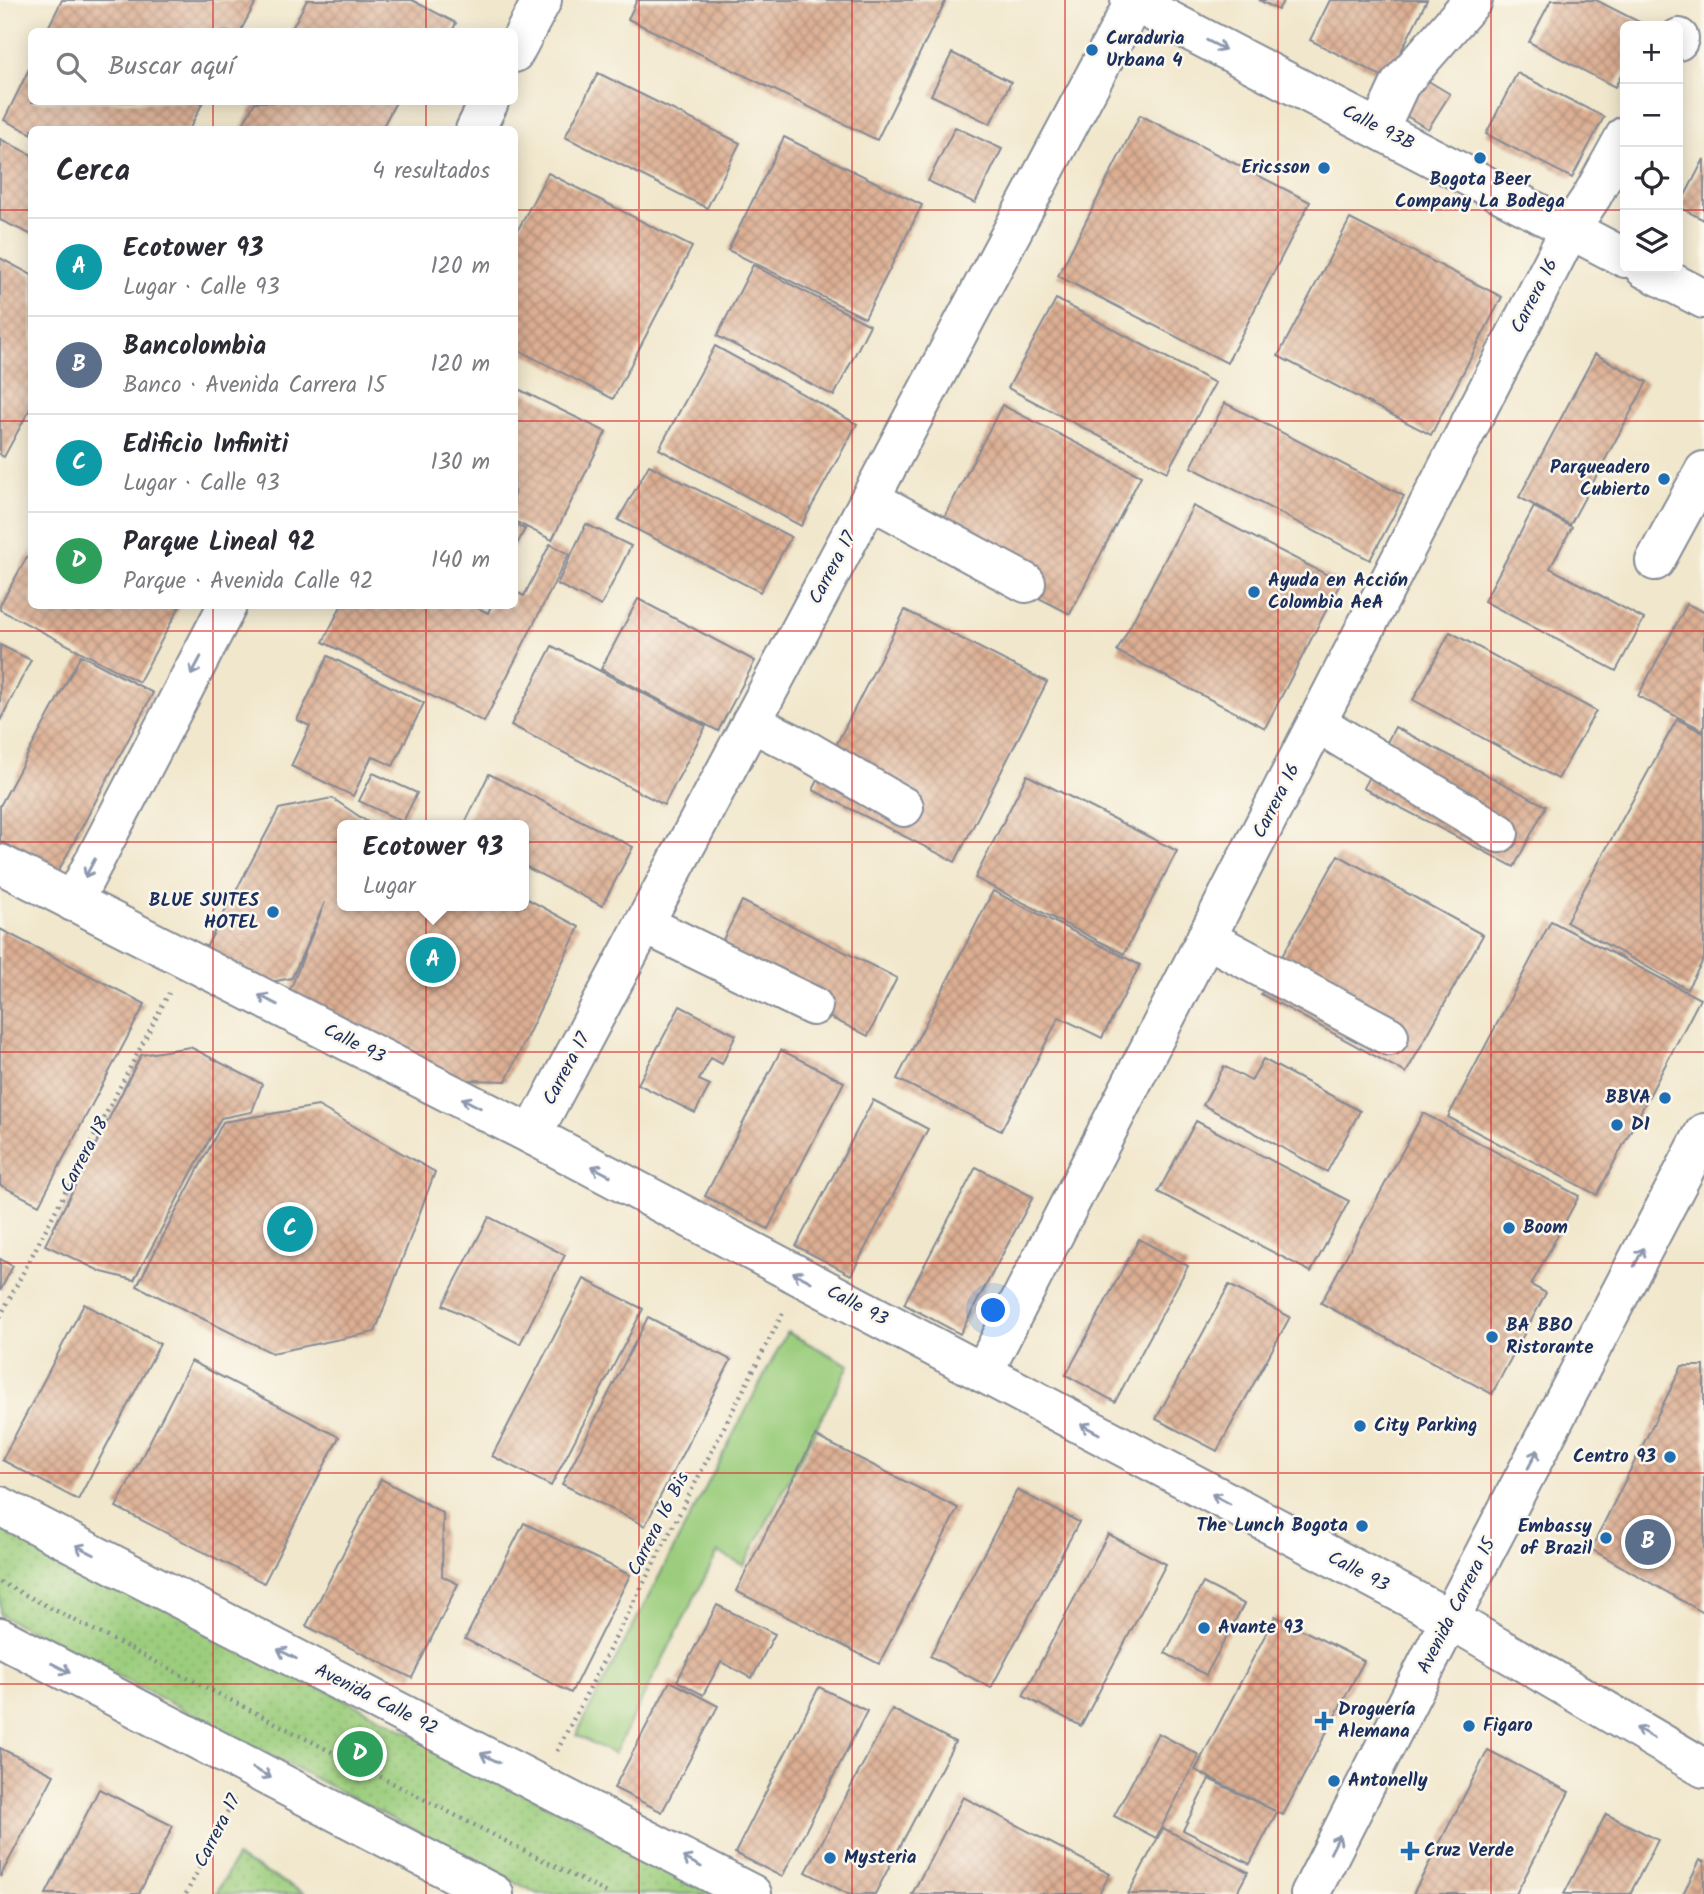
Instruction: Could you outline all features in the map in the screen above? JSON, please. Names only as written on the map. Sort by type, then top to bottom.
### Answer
[{"type":"street","points":[[518,45],[542,0]]},
{"type":"street","points":[[1379,129],[1400,84],[1473,0]]},
{"type":"street","name":"Calle 93B","points":[[1133,1],[1620,255]]},
{"type":"street","name":"Carrera 17","points":[[532,1135],[1133,1]]},
{"type":"street","points":[[477,126],[488,105]]},
{"type":"street","name":"Carrera 16","points":[[983,1373],[1570,229],[1620,145]]},
{"type":"street","points":[[1653,273],[1704,299]]},
{"type":"street","points":[[1656,561],[1704,471]]},
{"type":"street","points":[[870,499],[1026,583]]},
{"type":"street","points":[[72,902],[225,609]]},
{"type":"street","points":[[751,722],[808,751],[904,807]]},
{"type":"street","points":[[1317,723],[1499,833]]},
{"type":"street","name":"Calle 93","points":[[0,864],[532,1135],[1450,1619],[1704,1768]]},
{"type":"street","points":[[644,924],[813,1006]]},
{"type":"street","points":[[1206,938],[1389,1036]]},
{"type":"street","name":"Avenida Carrera 15","points":[[1310,1894],[1450,1619],[1704,1133]]},
{"type":"street","name":"Avenida Calle 92","points":[[0,1506],[752,1894]]},
{"type":"street","points":[[0,1637],[494,1894]]},
{"type":"path","name":"Carrera 18","points":[[0,1317],[169,993]]},
{"type":"path","name":"Carrera 16 Bis","points":[[540,1783],[801,1276]]},
{"type":"path","points":[[0,1582],[608,1894]]},
{"type":"path","name":"Carrera 17","points":[[186,1894],[250,1767]]},
{"type":"green space","points":[[787,1332],[849,1365],[744,1566],[718,1552],[614,1754],[576,1735]]},
{"type":"green space","points":[[0,1520],[720,1894],[538,1894],[0,1615]]},
{"type":"green space","points":[[236,1857],[306,1894],[216,1894]]},
{"type":"building","points":[[62,0],[257,0],[242,28],[48,28]]},
{"type":"building","points":[[307,0],[412,0],[456,23],[454,28],[292,28]]},
{"type":"building","points":[[637,0],[946,0],[877,140],[628,19]]},
{"type":"building","points":[[1259,0],[1284,0],[1278,10]]},
{"type":"building","points":[[1330,0],[1427,0],[1387,79],[1310,40]]},
{"type":"building","points":[[1551,0],[1596,0],[1637,21],[1620,21],[1620,78],[1615,87],[1529,42]]},
{"type":"building","points":[[952,53],[1011,82],[990,124],[931,95]]},
{"type":"building","points":[[28,71],[28,105],[202,105],[191,126],[28,126],[28,132],[4,120]]},
{"type":"building","points":[[598,73],[740,143],[707,208],[565,137]]},
{"type":"building","points":[[1517,73],[1604,117],[1572,178],[1486,134]]},
{"type":"building","points":[[1425,79],[1450,94],[1428,129],[1403,114]]},
{"type":"building","points":[[253,105],[394,105],[383,126],[242,126]]},
{"type":"building","points":[[1140,115],[1310,202],[1227,363],[1058,276]]},
{"type":"building","points":[[955,127],[1002,149],[975,203],[928,181]]},
{"type":"building","points":[[784,137],[922,205],[865,318],[728,250]]},
{"type":"building","points":[[0,139],[28,153],[28,233],[0,220]]},
{"type":"building","points":[[1704,159],[1704,220],[1683,209],[1683,199]]},
{"type":"building","points":[[548,173],[692,247],[613,399],[518,350],[518,229]]},
{"type":"building","points":[[1350,219],[1502,297],[1431,435],[1278,356]]},
{"type":"building","points":[[0,258],[28,273],[28,412],[4,457],[0,455]]},
{"type":"building","points":[[753,265],[870,325],[834,396],[717,336]]},
{"type":"building","points":[[1056,299],[1215,383],[1167,472],[1008,388]]},
{"type":"building","points":[[715,346],[857,424],[801,526],[659,449]]},
{"type":"building","points":[[1595,354],[1647,382],[1570,525],[1519,497]]},
{"type":"building","points":[[518,389],[606,432],[552,540],[518,523]]},
{"type":"building","points":[[1225,403],[1404,496],[1370,560],[1191,467]]},
{"type":"building","points":[[1002,405],[1141,476],[1070,614],[931,543]]},
{"type":"building","points":[[649,465],[791,537],[760,592],[618,520]]},
{"type":"building","points":[[1193,506],[1341,582],[1265,728],[1117,651]]},
{"type":"building","points":[[1534,507],[1572,527],[1550,568],[1644,619],[1616,671],[1484,601]]},
{"type":"building","points":[[586,524],[631,546],[601,606],[557,584]]},
{"type":"building","points":[[518,526],[525,529],[518,542]]},
{"type":"building","points":[[550,544],[569,554],[484,722],[323,642],[340,609],[479,609],[488,613],[490,609],[518,609],[518,593],[524,596]]},
{"type":"building","points":[[28,555],[28,609],[178,609],[139,682],[0,610],[0,605]]},
{"type":"building","points":[[638,599],[755,661],[718,731],[601,669]]},
{"type":"building","points":[[1687,604],[1704,612],[1704,731],[1638,696]]},
{"type":"building","points":[[905,610],[1047,682],[955,862],[813,790]]},
{"type":"building","points":[[1450,632],[1596,711],[1558,779],[1413,700]]},
{"type":"building","points":[[0,645],[31,660],[0,721]]},
{"type":"building","points":[[552,646],[706,726],[664,805],[511,725]]},
{"type":"building","points":[[81,655],[153,693],[58,872],[0,841],[0,806]]},
{"type":"building","points":[[328,656],[424,703],[393,766],[372,756],[353,796],[291,766],[310,726],[297,720]]},
{"type":"building","points":[[1677,719],[1704,733],[1704,959],[1687,989],[1566,922]]},
{"type":"building","points":[[1395,727],[1546,806],[1514,867],[1363,788]]},
{"type":"building","points":[[373,773],[417,793],[404,820],[359,801]]},
{"type":"building","points":[[489,774],[633,847],[602,906],[529,869],[529,820],[466,820]]},
{"type":"building","points":[[1027,775],[1177,851],[1124,954],[975,878]]},
{"type":"building","points":[[332,798],[365,820],[337,820],[337,911],[529,911],[529,900],[579,927],[506,1081],[434,1079],[289,993],[325,902],[292,978],[254,985],[201,957],[279,809]]},
{"type":"building","points":[[1338,855],[1483,935],[1406,1073],[1261,994]]},
{"type":"building","points":[[993,891],[1140,965],[1102,1038],[1059,1017],[1001,1131],[897,1079]]},
{"type":"building","points":[[742,901],[897,978],[868,1036],[713,960]]},
{"type":"building","points":[[1551,921],[1700,999],[1597,1195],[1448,1117]]},
{"type":"building","points":[[0,929],[145,1004],[39,1205],[0,1185]]},
{"type":"building","points":[[680,1006],[736,1035],[722,1064],[711,1058],[699,1080],[710,1085],[695,1113],[638,1084]]},
{"type":"building","points":[[190,1047],[262,1084],[252,1112],[221,1118],[134,1280],[102,1272],[45,1245],[141,1055]]},
{"type":"building","points":[[781,1050],[844,1082],[768,1229],[705,1196]]},
{"type":"building","points":[[1263,1059],[1360,1111],[1327,1172],[1203,1105],[1224,1066],[1251,1081]]},
{"type":"building","points":[[873,1100],[928,1129],[851,1275],[796,1246]]},
{"type":"building","points":[[318,1106],[435,1172],[375,1332],[272,1353],[137,1286],[223,1122]]},
{"type":"building","points":[[1423,1113],[1579,1196],[1531,1285],[1546,1293],[1492,1394],[1321,1303]]},
{"type":"building","points":[[1196,1121],[1349,1201],[1311,1272],[1158,1192]]},
{"type":"building","points":[[976,1167],[1033,1197],[960,1334],[904,1304]]},
{"type":"building","points":[[489,1217],[565,1255],[520,1344],[443,1305]]},
{"type":"building","points":[[1139,1239],[1188,1266],[1115,1402],[1066,1375]]},
{"type":"building","points":[[0,1259],[13,1266],[0,1291]]},
{"type":"building","points":[[584,1279],[643,1309],[551,1486],[492,1456]]},
{"type":"building","points":[[1229,1285],[1290,1317],[1217,1451],[1156,1419]]},
{"type":"building","points":[[84,1304],[160,1344],[78,1500],[2,1460]]},
{"type":"building","points":[[648,1317],[731,1360],[645,1526],[562,1484]]},
{"type":"building","points":[[191,1361],[339,1437],[264,1583],[116,1507]]},
{"type":"building","name":"Centro 93","points":[[1682,1366],[1704,1366],[1704,1613],[1591,1549]]},
{"type":"building","points":[[815,1436],[958,1508],[879,1664],[736,1591]]},
{"type":"building","points":[[381,1479],[443,1513],[442,1576],[458,1584],[412,1678],[306,1626]]},
{"type":"building","points":[[1017,1490],[1079,1522],[991,1688],[930,1656]]},
{"type":"building","points":[[524,1523],[630,1575],[571,1693],[465,1639]]},
{"type":"building","points":[[1108,1534],[1166,1564],[1081,1726],[1023,1696]]},
{"type":"building","name":"Avante 93","points":[[1203,1583],[1244,1604],[1206,1675],[1165,1653]]},
{"type":"building","points":[[717,1605],[775,1634],[752,1678],[721,1662],[703,1695],[677,1681]]},
{"type":"building","points":[[1275,1616],[1364,1661],[1283,1815],[1277,1812],[1250,1864],[1183,1830],[1209,1779],[1275,1811],[1195,1770]]},
{"type":"building","points":[[670,1681],[718,1706],[662,1812],[614,1788]]},
{"type":"building","points":[[819,1687],[867,1711],[782,1877],[735,1853]]},
{"type":"building","points":[[892,1709],[955,1742],[875,1894],[848,1894],[806,1872]]},
{"type":"building","points":[[1158,1733],[1199,1755],[1156,1838],[1114,1816]]},
{"type":"building","points":[[0,1748],[54,1775],[0,1877]]},
{"type":"building","points":[[1488,1750],[1569,1792],[1516,1894],[1413,1894]]},
{"type":"building","points":[[99,1789],[173,1826],[139,1894],[46,1894]]},
{"type":"building","points":[[963,1797],[1110,1874],[1099,1894],[912,1894]]},
{"type":"building","points":[[1606,1814],[1658,1840],[1630,1894],[1564,1894]]},
{"type":"building","points":[[1163,1828],[1248,1872],[1236,1894],[1128,1894]]},
{"type":"building","points":[[1700,1860],[1704,1862],[1704,1894],[1683,1894]]},
{"type":"place","name":"Curaduria Urbana 4","points":[[1092,50]]},
{"type":"place","name":"Bogota Beer Company La Bodega","points":[[1480,158]]},
{"type":"place","name":"Ericsson","points":[[1324,168]]},
{"type":"place","name":"Parqueadero Cubierto","points":[[1664,479]]},
{"type":"place","name":"Ayuda en Acción Colombia AeA","points":[[1254,592]]},
{"type":"place","name":"BLUE SUITES HOTEL","points":[[273,912]]},
{"type":"place","name":"Ecotower 93","points":[[433,960]]},
{"type":"place","name":"BBVA","points":[[1665,1098]]},
{"type":"place","name":"D1","points":[[1617,1125]]},
{"type":"place","name":"Boom","points":[[1509,1228]]},
{"type":"place","name":"Edificio Infiniti","points":[[290,1229]]},
{"type":"place","name":"BA BBO Ristorante","points":[[1492,1337]]},
{"type":"place","name":"City Parking","points":[[1360,1426]]},
{"type":"place","name":"Centro 93","points":[[1670,1457]]},
{"type":"place","name":"The Lunch Bogota","points":[[1362,1526]]},
{"type":"place","name":"Embassy of Brazil","points":[[1606,1538]]},
{"type":"place","name":"Bancolombia","points":[[1648,1542]]},
{"type":"place","name":"Avante 93","points":[[1204,1628]]},
{"type":"place","name":"Droguería Alemana","points":[[1324,1721]]},
{"type":"place","name":"Figaro","points":[[1469,1726]]},
{"type":"place","name":"Parque Lineal 92","points":[[360,1754]]},
{"type":"place","name":"Antonelly","points":[[1334,1781]]},
{"type":"place","name":"Cruz Verde","points":[[1410,1851]]},
{"type":"place","name":"Mysteria","points":[[830,1858]]}]
